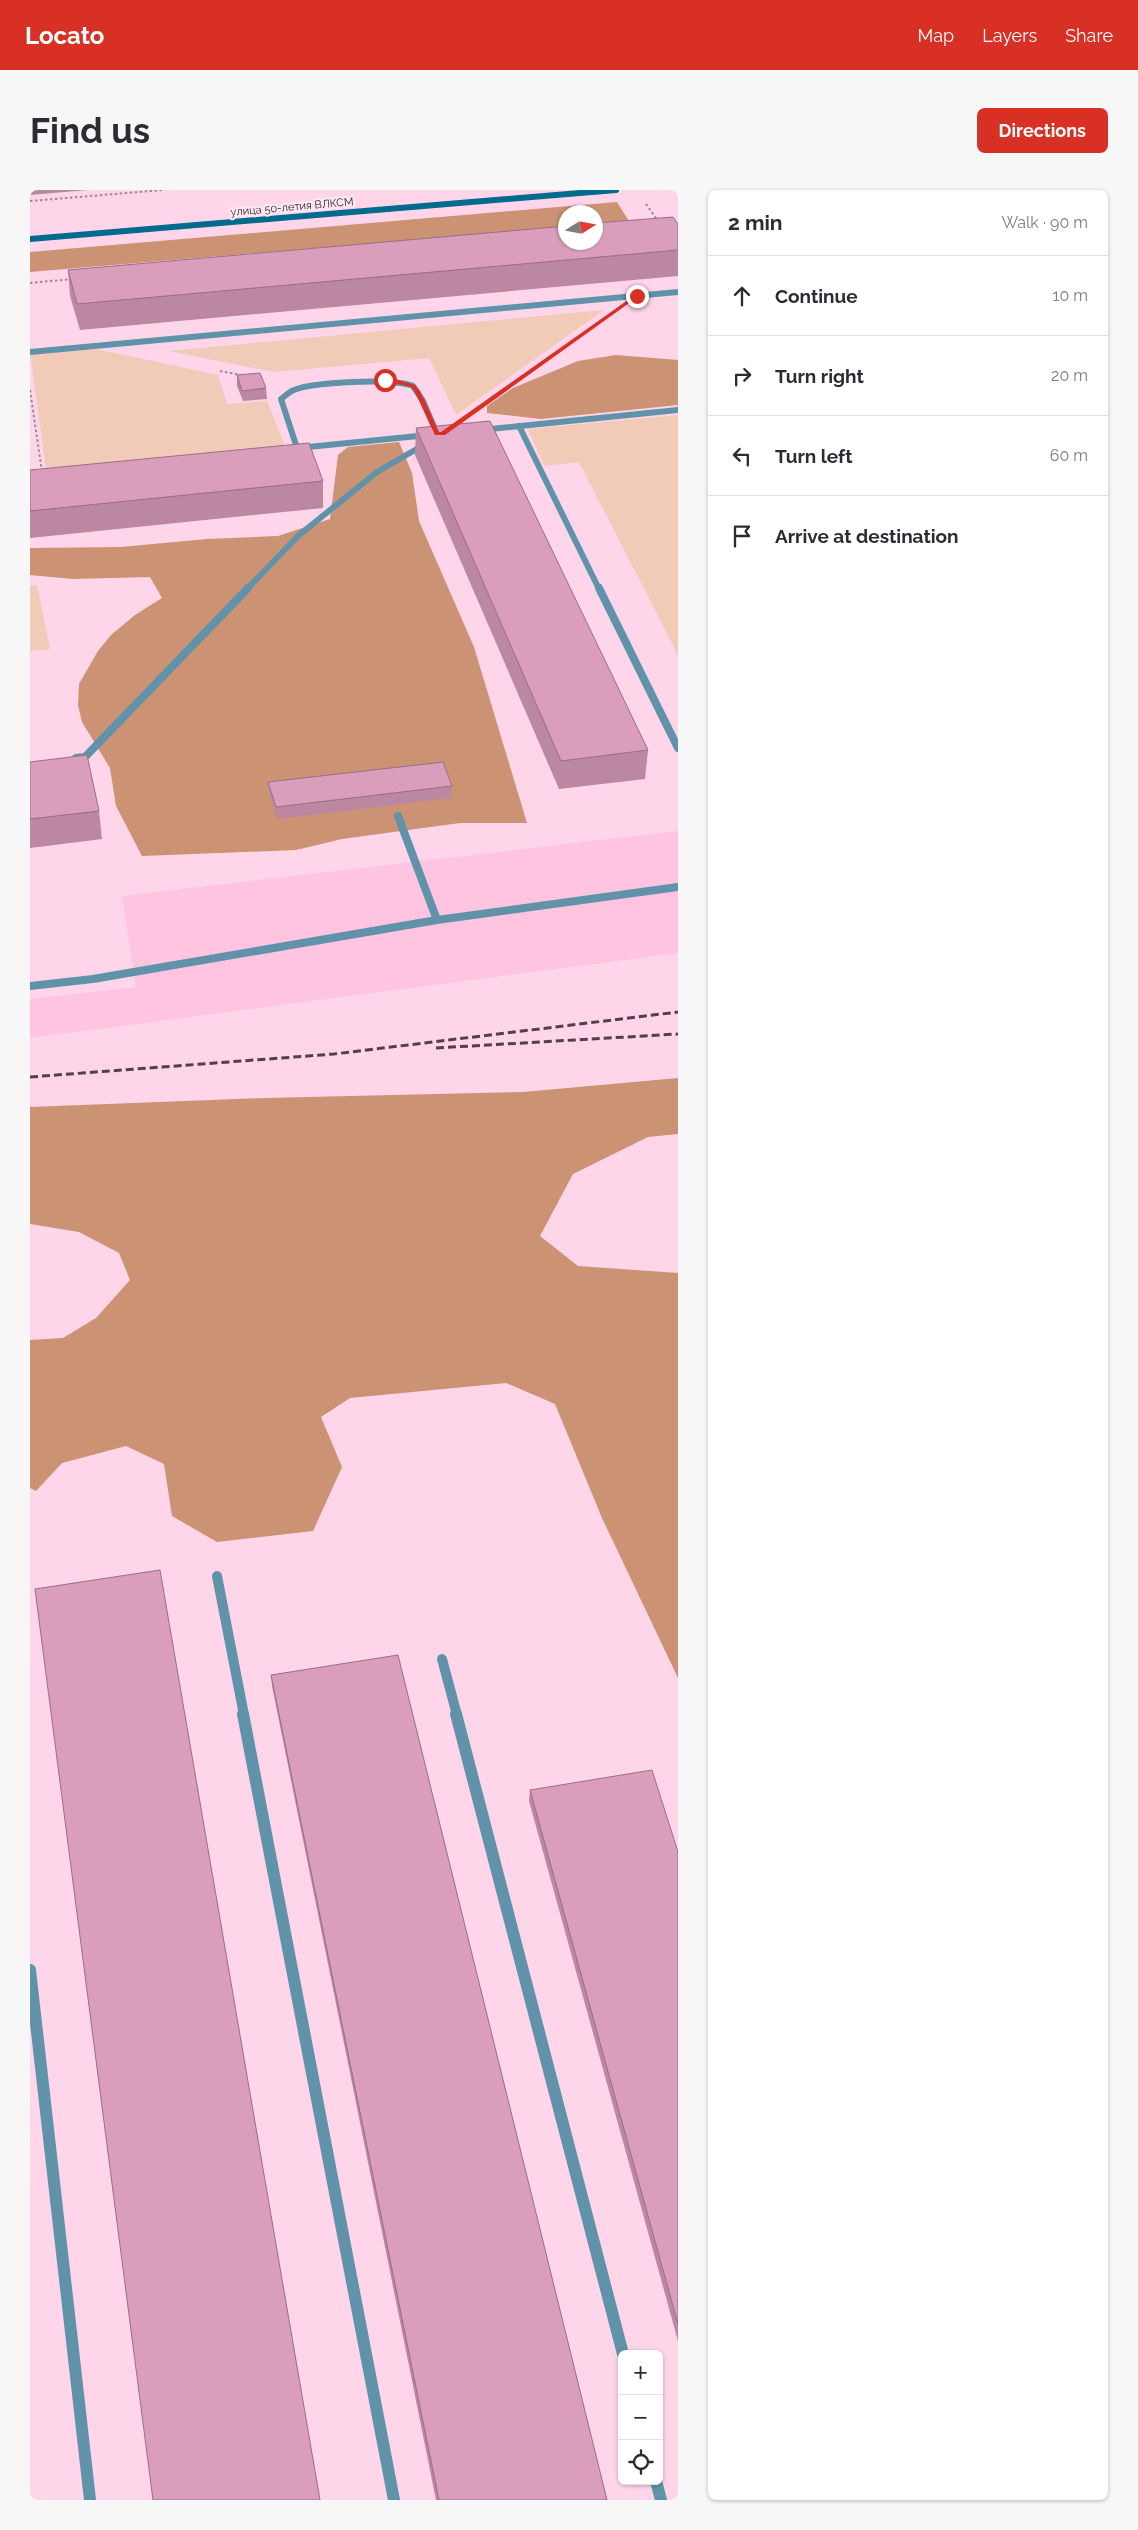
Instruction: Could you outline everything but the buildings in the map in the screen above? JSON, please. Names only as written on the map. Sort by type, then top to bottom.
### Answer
[{"type":"main road","name":"улица 50-летия ВЛКСМ","points":[[30,239],[616,190]]},
{"type":"lane","points":[[30,352],[678,292]]},
{"type":"lane","points":[[297,448],[281,399],[293,390],[303,388],[385,380],[405,382],[418,391],[437,434]]},
{"type":"lane","points":[[471,431],[678,410]]},
{"type":"lane","points":[[519,426],[678,748]]},
{"type":"lane","points":[[67,759],[85,757],[298,536],[377,472],[443,433],[287,449]]},
{"type":"lane","points":[[398,816],[437,920]]},
{"type":"lane","points":[[30,986],[93,979],[437,920],[678,887]]},
{"type":"lane","points":[[217,1576],[394,2500]]},
{"type":"lane","points":[[442,1659],[622,2350]]},
{"type":"lane","points":[[30,1970],[90,2500]]},
{"type":"lane","points":[[657,2485],[661,2500]]},
{"type":"path","points":[[30,201],[163,190]]},
{"type":"path","points":[[642,198],[663,228]]},
{"type":"path","points":[[30,283],[80,278]]},
{"type":"path","points":[[499,393],[580,336]]},
{"type":"path","points":[[30,390],[42,473]]},
{"type":"shaded area","points":[[617,202],[629,221],[603,223],[603,205],[582,205]]},
{"type":"shaded area","points":[[558,207],[558,228],[30,272],[30,252]]},
{"type":"shaded area","points":[[604,310],[456,415],[429,358],[274,372],[168,351]]},
{"type":"shaded area","points":[[96,349],[218,375],[227,404],[267,401],[285,446],[46,469],[30,353]]},
{"type":"shaded area","points":[[616,355],[678,360],[678,405],[541,419],[487,413],[487,406],[513,388],[578,361]]},
{"type":"shaded area","points":[[678,415],[678,655],[579,462],[544,466],[528,429]]},
{"type":"shaded area","points":[[399,442],[412,473],[419,521],[474,647],[527,823],[460,823],[342,839],[296,850],[142,856],[116,806],[110,768],[82,722],[78,705],[79,684],[98,651],[111,635],[135,615],[162,598],[150,577],[73,579],[30,575],[30,548],[121,547],[207,539],[278,536],[330,519],[338,455],[348,447]]},
{"type":"shaded area","points":[[37,585],[50,649],[30,651],[30,586]]},
{"type":"shaded area","points":[[678,831],[678,953],[30,1038],[30,999],[136,987],[122,896]]},
{"type":"shaded area","points":[[678,1078],[678,1134],[648,1137],[573,1174],[540,1236],[578,1266],[678,1273],[678,1678],[602,1518],[555,1404],[506,1383],[350,1398],[321,1417],[342,1467],[313,1531],[217,1542],[172,1516],[164,1464],[126,1446],[62,1463],[36,1491],[30,1488],[30,1340],[63,1338],[96,1318],[130,1280],[119,1253],[79,1232],[30,1224],[30,1107],[265,1098],[523,1092]]},
{"type":"railway","points":[[30,1077],[334,1054],[678,1012]]},
{"type":"railway","points":[[436,1048],[678,1034]]},
{"type":"route","points":[[385,380],[405,382],[413,386],[418,391],[437,434],[443,433],[637,296]]}]
